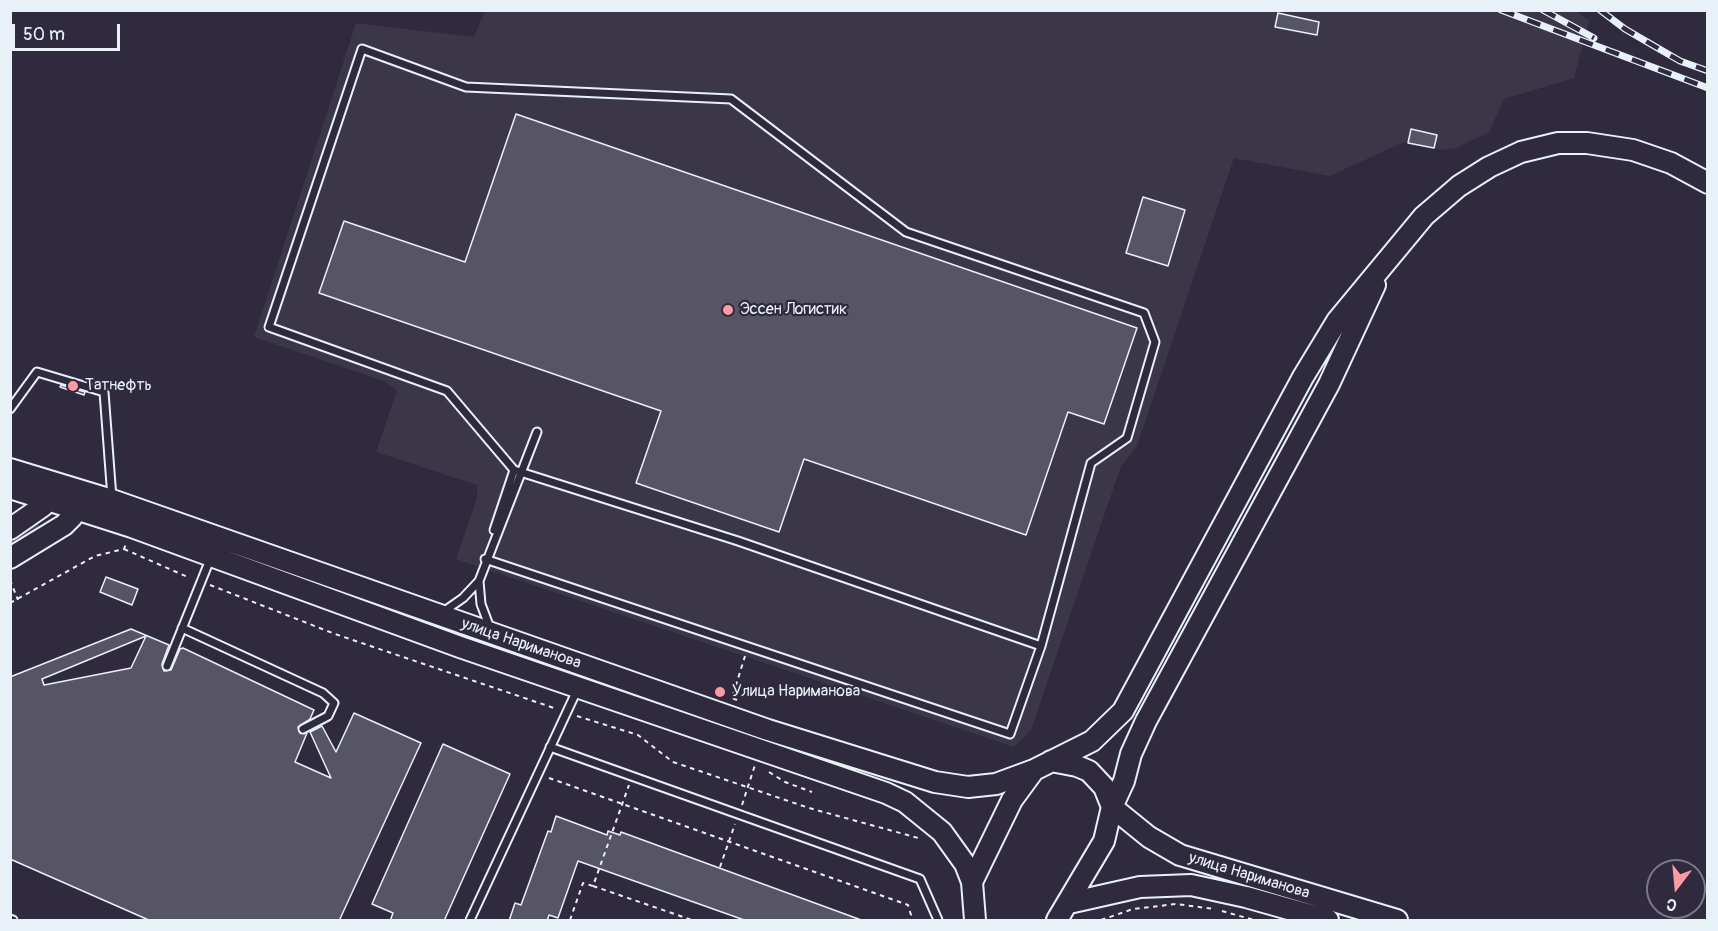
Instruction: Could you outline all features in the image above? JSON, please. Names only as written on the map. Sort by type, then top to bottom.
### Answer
[{"type":"main road","points":[[1057,921],[1104,841],[1112,807],[1146,721],[1329,384],[1383,267],[1424,216],[1459,186],[1489,167],[1521,152],[1558,143],[1587,143],[1633,150],[1671,163],[1707,183]]},
{"type":"main road","name":"улица Нариманова","points":[[77,500],[112,500],[768,730],[935,782],[968,788],[996,784],[1092,741],[1123,711],[1303,377],[1337,321],[1383,267]]},
{"type":"main road","name":"улица Нариманова","points":[[10,470],[47,490],[77,500],[211,557],[578,688],[835,775],[904,802],[942,832],[965,864],[972,882]]},
{"type":"main road","name":"улица Нариманова","points":[[10,488],[47,490]]},
{"type":"main road","points":[[10,529],[33,515],[47,490]]},
{"type":"main road","points":[[10,558],[64,525],[77,500]]},
{"type":"main road","points":[[988,921],[974,912],[972,882],[1012,800],[1042,765],[1077,766],[1089,771],[1104,787],[1112,807]]},
{"type":"main road","name":"улица Нариманова","points":[[1112,807],[1149,837],[1180,855],[1397,921]]},
{"type":"main road","name":"улица Нариманова","points":[[1069,903],[1140,887],[1191,885],[1246,897],[1328,921]]},
{"type":"lane","points":[[485,559],[1010,734],[1041,646],[1091,463],[1127,438],[1155,342],[1144,313],[906,232],[731,99],[466,87],[362,48],[269,327],[447,391],[514,470],[738,541],[1041,646]]},
{"type":"lane","points":[[10,409],[37,372],[104,392],[112,500]]},
{"type":"lane","points":[[438,615],[463,598],[479,581],[537,432]]},
{"type":"lane","points":[[492,633],[481,604],[479,581],[514,470]]},
{"type":"lane","points":[[167,666],[211,557]]},
{"type":"lane","points":[[183,628],[323,693],[334,703],[328,716],[303,729]]},
{"type":"lane","points":[[470,921],[578,688]]},
{"type":"lane","points":[[550,747],[920,879],[938,921]]},
{"type":"path","points":[[10,603],[96,556],[124,549],[128,537]]},
{"type":"path","points":[[10,580],[18,600]]},
{"type":"path","points":[[742,702],[732,698],[747,648]]},
{"type":"path","points":[[766,770],[785,782],[812,792]]},
{"type":"path","points":[[538,774],[908,905],[911,915],[908,921]]},
{"type":"path","points":[[593,886],[632,776]]},
{"type":"path","points":[[570,921],[584,883],[692,921]]},
{"type":"path","points":[[1101,921],[1133,909],[1176,904],[1218,909],[1254,921]]},
{"type":"shaded area","points":[[485,10],[1575,10],[1589,21],[1574,78],[1504,99],[1489,132],[1456,148],[1443,150],[1404,142],[1330,176],[1234,158],[1137,446],[1121,466],[1031,730],[1014,747],[456,559],[477,498],[477,485],[376,452],[397,390],[384,381],[254,337],[356,23],[474,37]]},
{"type":"shaded area","points":[[39,524],[35,532],[11,546],[10,540]]},
{"type":"building","points":[[1278,13],[1319,22],[1317,35],[1275,27]]},
{"type":"building","name":"Эссен Логистик","points":[[516,114],[1137,328],[1104,424],[1068,412],[1026,535],[804,459],[779,532],[636,483],[661,411],[319,293],[344,221],[465,262]]},
{"type":"building","points":[[1411,129],[1437,135],[1434,148],[1408,143]]},
{"type":"building","points":[[1143,197],[1185,210],[1168,266],[1126,253]]},
{"type":"building","points":[[61,385],[85,392],[84,395],[60,387]]},
{"type":"building","points":[[106,577],[138,589],[132,605],[100,592]]},
{"type":"building","points":[[131,629],[169,645],[162,664],[164,671],[171,670],[180,649],[183,648],[314,710],[310,719],[298,727],[300,733],[307,733],[295,762],[331,778],[310,732],[322,726],[336,752],[354,713],[421,743],[339,921],[151,921],[10,859],[10,677]],"holes":[[[146,636],[131,668],[44,685],[42,679]]]},
{"type":"building","points":[[443,744],[510,774],[444,921],[390,921],[393,913],[372,904]]},
{"type":"building","points":[[556,816],[607,835],[608,831],[620,835],[621,832],[864,921],[747,921],[578,861],[558,918],[549,915],[547,921],[509,921],[515,903],[521,905],[548,831],[551,832]]},
{"type":"railway","points":[[1501,10],[1708,88]]},
{"type":"railway","points":[[1543,10],[1594,38]]},
{"type":"railway","points":[[1600,10],[1625,29],[1680,61],[1708,71]]},
{"type":"place","name":"Эссен Логистик","points":[[728,310]]},
{"type":"place","name":"Татнефть","points":[[73,386]]},
{"type":"place","name":"Улица Нариманова","points":[[720,692]]}]
